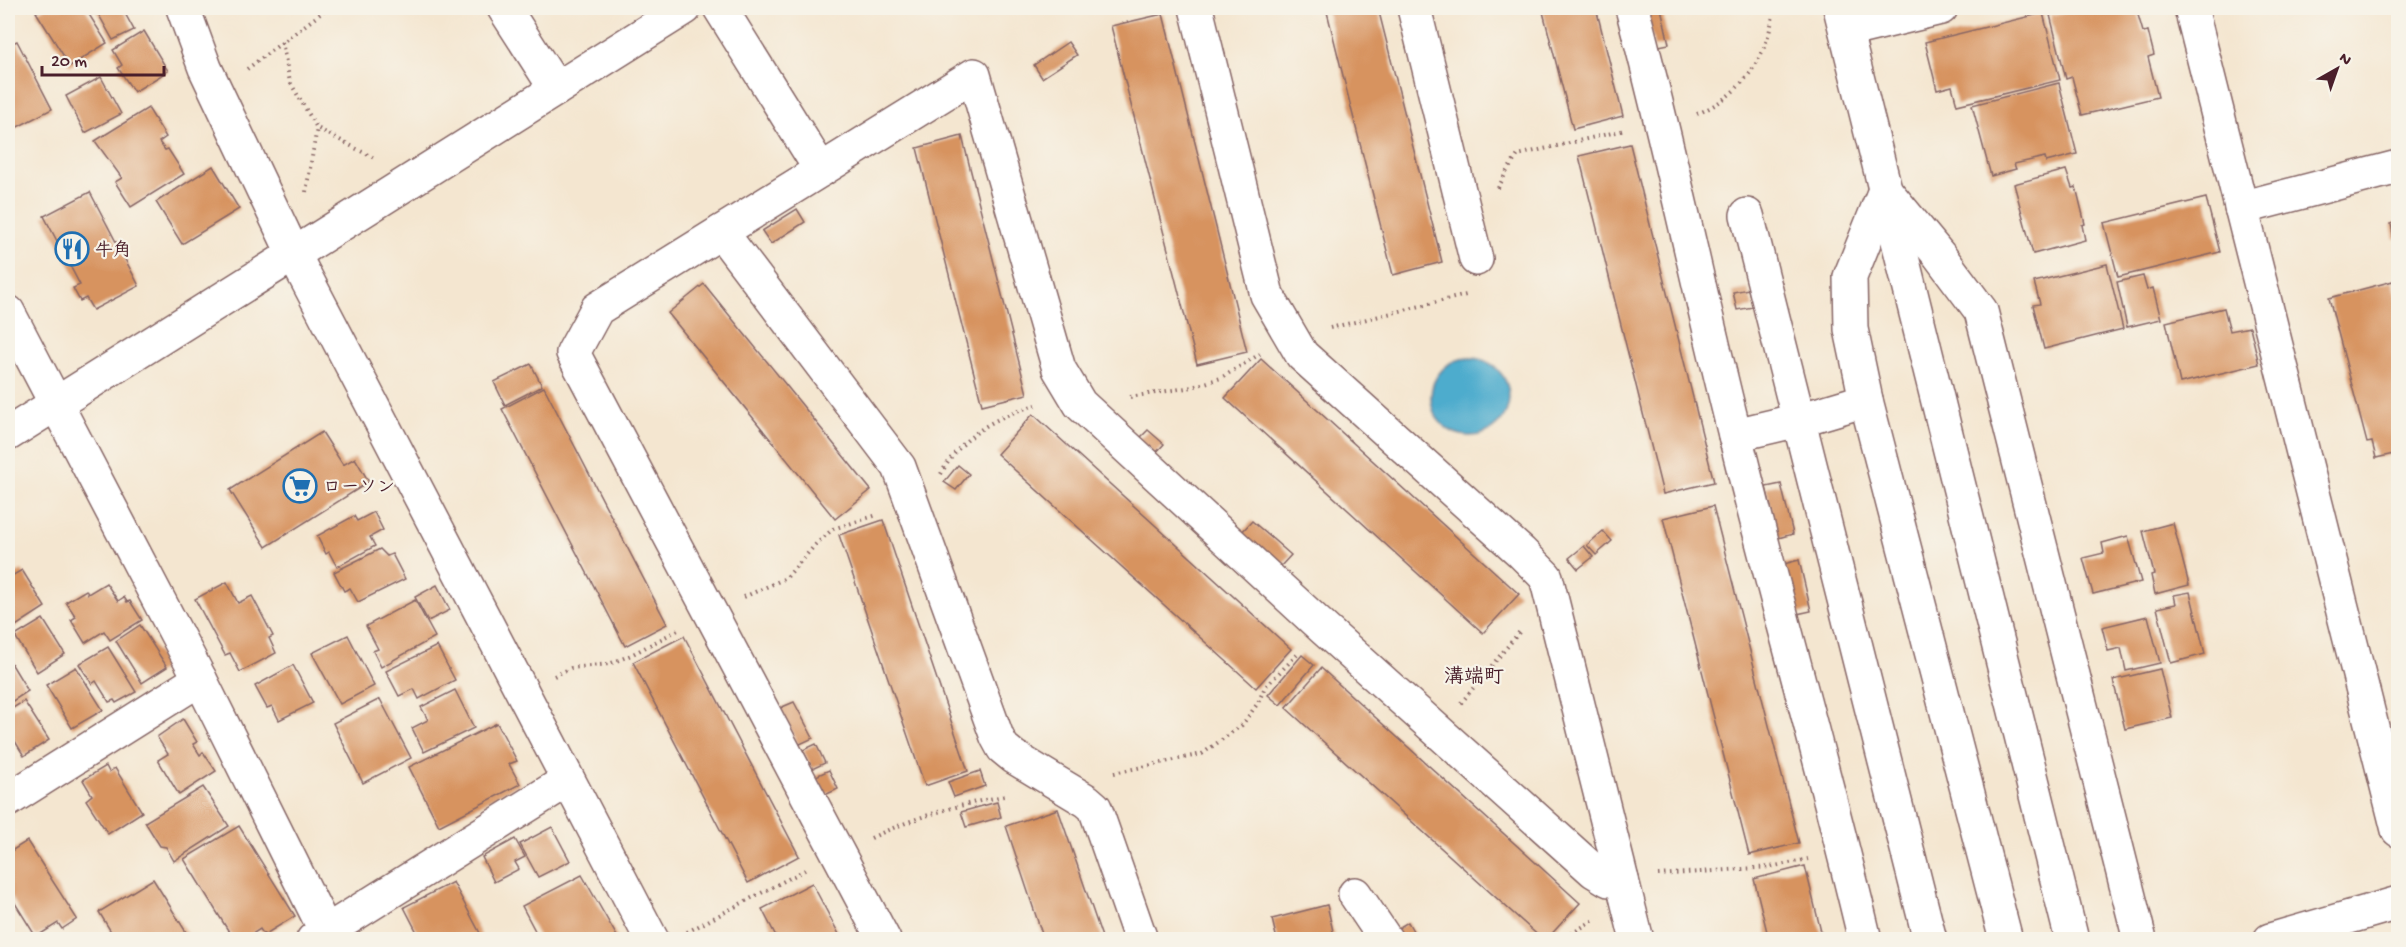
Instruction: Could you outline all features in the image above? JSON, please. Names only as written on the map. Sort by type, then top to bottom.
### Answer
[{"type":"street","points":[[183,8],[205,68],[294,255],[652,939]]},
{"type":"street","points":[[504,8],[556,89]]},
{"type":"street","points":[[8,434],[685,8]]},
{"type":"street","points":[[720,8],[821,170]]},
{"type":"street","points":[[1196,8],[1267,295],[1289,335],[1302,355],[1546,577],[1637,939]]},
{"type":"street","points":[[1414,8],[1476,260]]},
{"type":"street","points":[[1632,8],[1663,122],[1735,435],[1865,939]]},
{"type":"street","points":[[1941,8],[1843,19],[2069,929]]},
{"type":"street","points":[[2191,8],[2398,830]]},
{"type":"street","points":[[884,939],[573,353],[597,309],[974,75],[1059,369],[1082,407],[1594,871],[1609,880],[1622,880]]},
{"type":"street","points":[[2241,208],[2398,167]]},
{"type":"street","points":[[1885,190],[1850,277],[1851,329],[1866,400],[2006,939]]},
{"type":"street","points":[[1885,190],[1939,255],[1981,311],[2140,939]]},
{"type":"street","points":[[1747,215],[1930,939]]},
{"type":"street","points":[[721,232],[899,467],[997,737],[1003,748],[1014,757],[1095,808],[1141,939]]},
{"type":"street","points":[[8,312],[200,679],[323,937],[568,780]]},
{"type":"street","points":[[1735,435],[1799,420],[1866,400]]},
{"type":"street","points":[[8,800],[200,679]]},
{"type":"street","points":[[1355,894],[1386,939]]},
{"type":"street","points":[[2270,939],[2398,903]]},
{"type":"path","points":[[245,71],[328,8]]},
{"type":"path","points":[[282,42],[290,82],[317,128],[377,160]]},
{"type":"path","points":[[305,200],[317,128]]},
{"type":"path","points":[[552,677],[571,668],[609,664],[631,655],[710,612],[786,578],[833,528],[912,503],[928,493],[950,456],[976,432],[1008,413],[1038,405],[1082,407],[1148,393],[1192,387],[1221,378],[1289,335],[1333,328],[1475,293]]},
{"type":"path","points":[[1436,730],[1525,626],[1554,603]]},
{"type":"path","points":[[1622,880],[1677,873],[1770,867],[1844,851]]},
{"type":"water","points":[[1470,358],[1485,361],[1497,370],[1506,382],[1509,397],[1506,412],[1497,424],[1485,433],[1470,436],[1455,433],[1443,424],[1434,412],[1431,397],[1434,382],[1443,370],[1455,361]]},
{"type":"building","points":[[44,8],[85,8],[107,43],[70,66],[36,12]]},
{"type":"building","points":[[95,8],[122,8],[134,30],[113,40]]},
{"type":"building","points":[[1326,8],[1378,8],[1442,262],[1393,275]]},
{"type":"building","points":[[1542,8],[1596,8],[1623,116],[1573,129]]},
{"type":"building","points":[[1661,8],[1669,44],[1654,47],[1646,11]]},
{"type":"building","points":[[2083,8],[2136,8],[2143,32],[2148,31],[2154,55],[2148,57],[2158,97],[2082,115],[2072,77],[2066,79],[2050,15]]},
{"type":"building","points":[[2043,13],[2060,80],[1957,105],[1952,86],[1937,90],[1925,42]]},
{"type":"building","points":[[1163,14],[1247,352],[1197,364],[1111,26]]},
{"type":"building","points":[[144,31],[168,71],[134,92],[118,68],[122,65],[113,50]]},
{"type":"building","points":[[17,41],[52,109],[8,132],[8,45]]},
{"type":"building","points":[[1068,42],[1077,55],[1042,78],[1034,65]]},
{"type":"building","points":[[101,77],[121,114],[85,133],[66,96]]},
{"type":"building","points":[[2059,83],[2077,154],[2046,162],[2045,157],[2014,164],[2016,169],[1991,176],[1972,105]]},
{"type":"building","points":[[148,108],[166,137],[159,142],[165,150],[168,149],[184,174],[131,207],[115,182],[122,178],[95,141]]},
{"type":"building","points":[[962,136],[1027,394],[982,405],[917,148]]},
{"type":"building","points":[[1630,144],[1714,482],[1663,494],[1579,156]]},
{"type":"building","points":[[213,166],[239,209],[182,244],[156,202]]},
{"type":"building","points":[[2066,170],[2072,188],[2076,187],[2085,224],[2082,225],[2085,240],[2033,254],[2014,184]]},
{"type":"building","points":[[90,192],[139,286],[93,310],[86,298],[80,301],[73,288],[80,285],[44,216]]},
{"type":"building","points":[[2206,198],[2220,252],[2118,277],[2104,223]]},
{"type":"building","points":[[797,209],[805,222],[771,244],[762,231]]},
{"type":"building","points":[[2398,222],[2398,238],[2394,239],[2391,224]]},
{"type":"building","points":[[2107,264],[2123,329],[2044,349],[2033,305],[2040,304],[2034,282]]},
{"type":"building","points":[[2143,276],[2147,290],[2153,288],[2161,319],[2127,327],[2117,282]]},
{"type":"building","points":[[2393,281],[2398,301],[2398,453],[2376,458],[2372,442],[2367,443],[2329,298]]},
{"type":"building","points":[[704,284],[871,490],[835,519],[668,313]]},
{"type":"building","points":[[1748,289],[1753,307],[1737,310],[1733,292]]},
{"type":"building","points":[[2224,308],[2230,331],[2250,327],[2259,364],[2180,383],[2166,322]]},
{"type":"building","points":[[1261,359],[1519,594],[1483,633],[1225,398]]},
{"type":"building","points":[[531,364],[542,386],[505,405],[494,382]]},
{"type":"building","points":[[544,387],[667,624],[625,646],[502,409]]},
{"type":"building","points":[[1033,414],[1291,649],[1256,688],[997,454]]},
{"type":"building","points":[[1148,430],[1164,444],[1154,455],[1138,440]]},
{"type":"building","name":"ローソン","points":[[322,432],[343,465],[355,458],[369,482],[266,547],[230,490]]},
{"type":"building","points":[[958,465],[969,474],[956,490],[944,482]]},
{"type":"building","points":[[1781,484],[1793,534],[1778,538],[1766,487]]},
{"type":"building","points":[[1713,506],[1799,843],[1749,855],[1663,518]]},
{"type":"building","points":[[374,512],[383,530],[370,537],[375,546],[337,567],[329,552],[326,554],[317,536],[354,516],[357,521]]},
{"type":"building","points":[[883,520],[968,771],[925,786],[839,535]]},
{"type":"building","points":[[1252,521],[1291,555],[1280,567],[1241,533]]},
{"type":"building","points":[[2173,523],[2189,585],[2155,594],[2151,575],[2154,574],[2143,531]]},
{"type":"building","points":[[1603,531],[1612,541],[1596,555],[1587,545]]},
{"type":"building","points":[[2128,536],[2141,582],[2093,594],[2083,558],[2104,553],[2102,543]]},
{"type":"building","points":[[1584,546],[1593,557],[1578,569],[1569,558]]},
{"type":"building","points":[[380,549],[387,556],[392,554],[405,579],[358,602],[350,588],[344,591],[334,572]]},
{"type":"building","points":[[1799,560],[1811,611],[1797,614],[1784,564]]},
{"type":"building","points":[[22,570],[45,607],[8,631],[8,573],[10,577]]},
{"type":"building","points":[[227,582],[238,603],[252,596],[273,636],[269,638],[276,653],[240,672],[230,653],[225,655],[195,599]]},
{"type":"building","points":[[106,583],[118,601],[124,597],[127,602],[130,601],[142,620],[110,640],[104,631],[85,643],[71,620],[76,617],[66,602],[86,590],[88,594]]},
{"type":"building","points":[[437,585],[450,610],[428,621],[415,597]]},
{"type":"building","points":[[2190,592],[2205,654],[2171,663],[2157,608],[2176,604],[2174,595]]},
{"type":"building","points":[[415,600],[435,637],[381,667],[373,651],[378,649],[366,626]]},
{"type":"building","points":[[2148,616],[2160,663],[2126,671],[2121,648],[2108,651],[2102,627]]},
{"type":"building","points":[[43,619],[65,654],[37,672],[15,636]]},
{"type":"building","points":[[140,625],[167,667],[142,683],[116,641]]},
{"type":"building","points":[[348,635],[374,686],[340,704],[312,653]]},
{"type":"building","points":[[684,636],[799,856],[748,883],[633,662]]},
{"type":"building","points":[[437,646],[455,680],[419,699],[414,689],[399,696],[386,671]]},
{"type":"building","points":[[108,647],[136,692],[116,703],[114,700],[109,702],[96,681],[92,684],[79,664]]},
{"type":"building","points":[[1302,655],[1314,665],[1280,705],[1268,695]]},
{"type":"building","points":[[8,658],[28,691],[8,704]]},
{"type":"building","points":[[293,665],[313,703],[279,720],[272,706],[267,708],[255,686]]},
{"type":"building","points":[[76,667],[103,710],[72,728],[46,685]]},
{"type":"building","points":[[1321,668],[1580,903],[1546,940],[1543,940],[1286,708]]},
{"type":"building","points":[[2160,669],[2172,718],[2125,729],[2113,680]]},
{"type":"building","points":[[455,690],[474,728],[424,752],[412,728],[428,720],[421,707]]},
{"type":"building","points":[[380,699],[411,758],[363,783],[333,723]]},
{"type":"building","points":[[24,701],[49,740],[24,756],[10,733],[8,735],[8,711]]},
{"type":"building","points":[[794,702],[813,738],[798,745],[780,708]]},
{"type":"building","points":[[183,719],[197,742],[193,744],[200,755],[203,752],[216,771],[179,795],[158,760],[168,754],[157,737]]},
{"type":"building","points":[[497,723],[517,761],[509,764],[520,784],[439,826],[409,767]]},
{"type":"building","points":[[816,744],[825,763],[812,769],[803,750]]},
{"type":"building","points":[[106,766],[109,772],[115,768],[142,812],[108,834],[86,800],[92,795],[83,780]]},
{"type":"building","points":[[829,770],[838,789],[825,795],[816,776]]},
{"type":"building","points":[[980,771],[985,786],[954,797],[948,782]]},
{"type":"building","points":[[203,787],[229,826],[174,861],[166,847],[160,846],[145,822]]},
{"type":"building","points":[[997,802],[1001,817],[966,827],[961,812]]},
{"type":"building","points":[[1058,809],[1103,940],[1044,940],[1006,826]]},
{"type":"building","points":[[239,826],[295,916],[264,935],[260,929],[243,940],[234,940],[184,859]]},
{"type":"building","points":[[552,827],[570,861],[538,877],[520,844]]},
{"type":"building","points":[[515,839],[525,857],[515,862],[519,869],[494,882],[482,857]]},
{"type":"building","points":[[27,841],[77,919],[62,929],[58,923],[36,937],[8,892],[8,853]]},
{"type":"building","points":[[1805,866],[1823,940],[1769,940],[1754,879]]},
{"type":"building","points":[[582,875],[619,940],[540,940],[522,906]]},
{"type":"building","points":[[153,879],[191,940],[116,940],[99,912]]},
{"type":"building","points":[[453,882],[482,937],[476,940],[421,940],[404,907]]},
{"type":"building","points":[[812,883],[842,940],[778,940],[762,909]]},
{"type":"building","points":[[1327,905],[1335,940],[1277,940],[1272,919]]},
{"type":"building","points":[[1408,922],[1418,940],[1400,940],[1395,930]]},
{"type":"place","name":"牛角","points":[[72,249]]},
{"type":"place","name":"ローソン","points":[[300,486]]},
{"type":"district","name":"溝端町","points":[[1474,675]]}]
